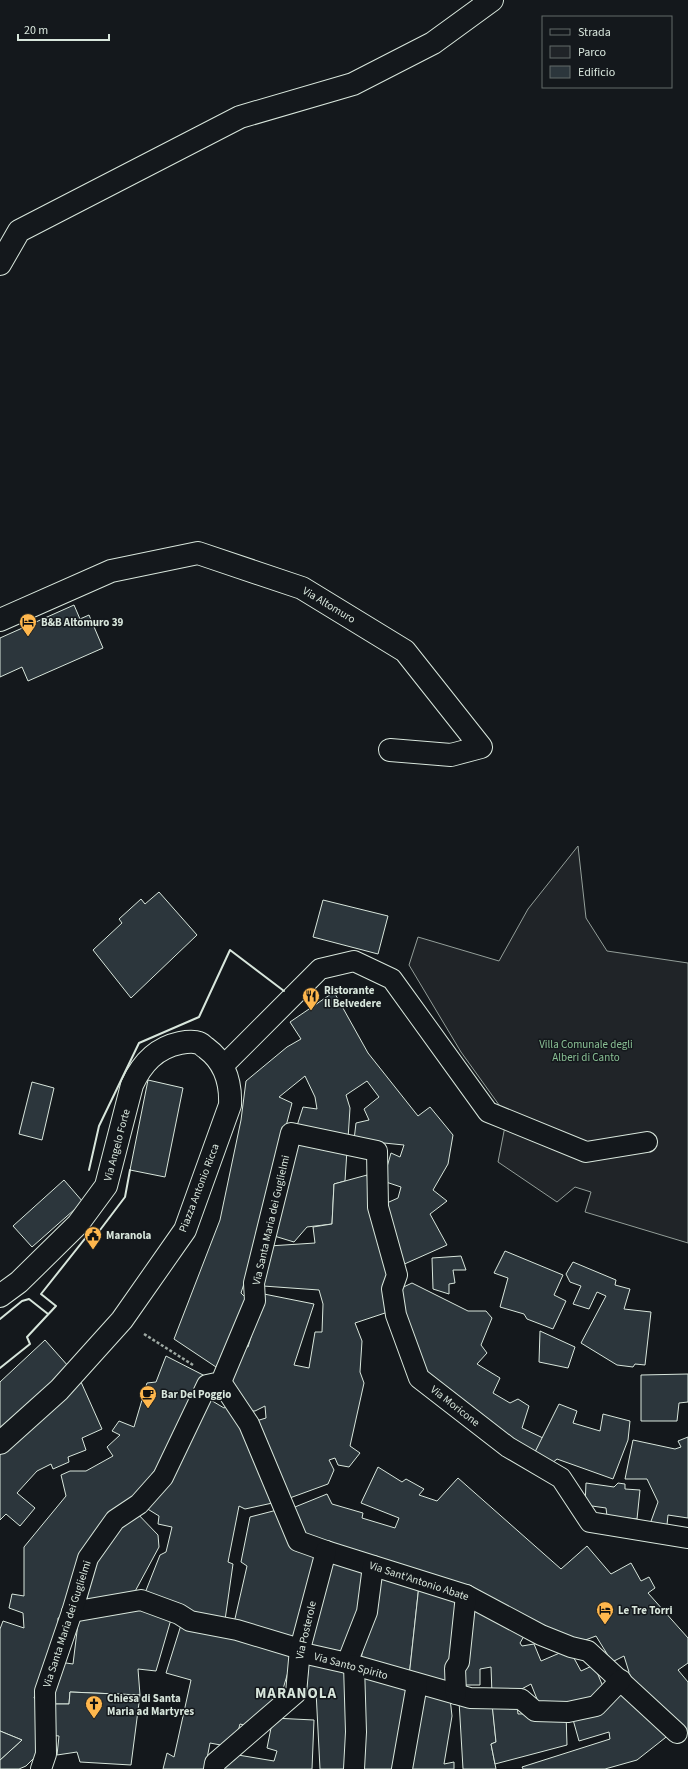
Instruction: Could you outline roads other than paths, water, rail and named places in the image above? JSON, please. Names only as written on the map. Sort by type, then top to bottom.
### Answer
[{"type":"street","points":[[0,264],[19,230],[240,117],[353,84],[433,42],[492,0]]},
{"type":"street","name":"Via Altomuro","points":[[0,620],[110,571],[198,553],[302,588],[405,651],[482,747],[452,756],[390,750]]},
{"type":"street","points":[[223,1066],[320,968],[354,961],[392,979],[488,1112],[586,1152],[647,1142]]},
{"type":"street","name":"Via Angelo Forte","points":[[0,1296],[20,1282],[73,1229],[106,1186],[132,1086],[138,1072],[146,1061],[157,1052],[170,1045],[184,1042],[199,1042]]},
{"type":"street","name":"Piazza Antonio Ricca","points":[[0,1443],[58,1390],[122,1320],[185,1230],[230,1105],[228,1078],[223,1066],[212,1052],[199,1042]]},
{"type":"street","name":"Via Moricone","points":[[291,1133],[377,1152],[378,1207],[397,1275],[392,1289],[396,1316],[419,1378],[508,1447],[561,1478],[590,1522],[687,1538]]},
{"type":"street","name":"Via Santa Maria dei Guglielmi","points":[[41,1769],[46,1754],[45,1690],[72,1612],[88,1558],[115,1520],[139,1504],[163,1477],[207,1385],[221,1382],[255,1301],[254,1283],[291,1133]]},
{"type":"street","name":"Via Sant'Antonio Abate","points":[[221,1382],[249,1424],[298,1541],[466,1595],[541,1635],[571,1647],[588,1651],[677,1733]]},
{"type":"street","name":"Via Posterole","points":[[214,1769],[214,1763],[296,1693],[300,1650],[326,1551]]},
{"type":"street","points":[[354,1769],[356,1732],[351,1664],[367,1612],[373,1566]]},
{"type":"street","points":[[456,1694],[456,1668],[459,1662],[466,1595]]},
{"type":"street","name":"Via Santo Spirito","points":[[72,1612],[141,1600],[179,1614],[190,1621],[237,1630],[300,1650],[307,1654],[351,1664],[470,1698],[521,1699],[535,1711],[568,1712],[596,1706],[621,1680]]},
{"type":"street","points":[[402,1769],[417,1684]]},
{"type":"place","name":"B&B Altomuro 39","points":[[28,637]]},
{"type":"place","name":"Ristorante Il Belvedere","points":[[311,1011]]},
{"type":"place","name":"Maranola","points":[[93,1250]]},
{"type":"place","name":"Bar Del Poggio","points":[[148,1409]]},
{"type":"place","name":"Le Tre Torri","points":[[605,1625]]},
{"type":"place","name":"Chiesa di Santa Maria ad Martyres","points":[[94,1719]]},
{"type":"district","name":"MARANOLA","points":[[296,1693]]},
{"type":"park label","name":"Villa Comunale degli Alberi di Canto","points":[[586,1050]]}]
